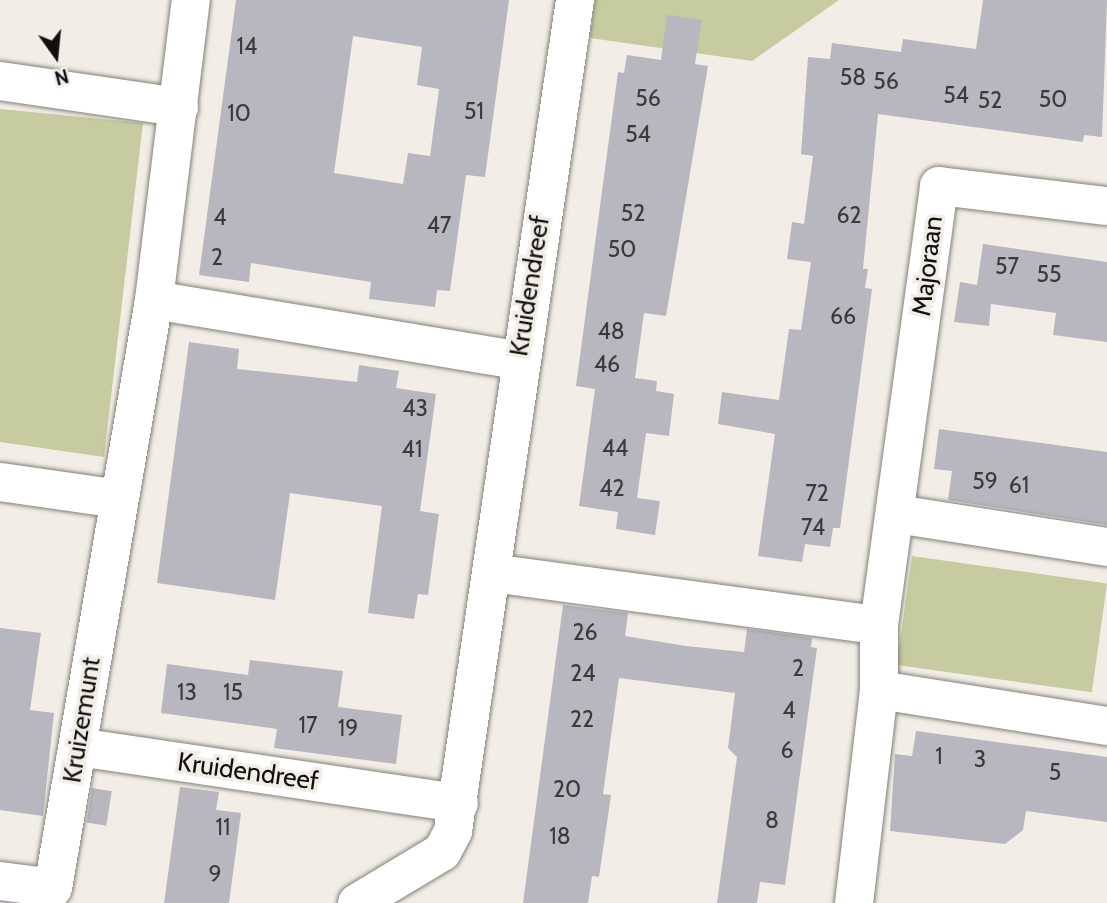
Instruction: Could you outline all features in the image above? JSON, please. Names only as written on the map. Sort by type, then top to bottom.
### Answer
[{"type":"street","name":"Kruizemunt","points":[[0,881],[54,888],[118,499],[154,300],[191,0]]},
{"type":"street","name":"Kruidendreef","points":[[357,903],[442,852],[459,803],[519,360],[575,0]]},
{"type":"street","points":[[0,81],[179,107]]},
{"type":"street","name":"Majoraan","points":[[855,903],[879,691],[879,625],[939,186],[1107,206]]},
{"type":"street","points":[[154,300],[519,360]]},
{"type":"street","points":[[0,482],[118,499]]},
{"type":"street","points":[[896,514],[1107,547]]},
{"type":"street","points":[[492,573],[879,625]]},
{"type":"street","points":[[879,691],[1107,726]]},
{"type":"street","name":"Kruidendreef","points":[[78,747],[459,803]]},
{"type":"green space","points":[[595,0],[839,0],[752,61],[590,38]]},
{"type":"green space","points":[[0,109],[143,123],[104,457],[0,442]]},
{"type":"green space","points":[[912,556],[1107,583],[1092,692],[897,665]]},
{"type":"building","points":[[236,0],[509,0],[485,177],[466,175],[450,291],[437,290],[435,307],[369,299],[371,282],[251,263],[249,282],[199,275]],"holes":[[[353,36],[422,47],[417,85],[439,89],[430,156],[408,153],[403,184],[334,173]]]},
{"type":"building","points":[[983,0],[1107,0],[1102,137],[1084,135],[1083,142],[878,114],[863,269],[868,269],[865,288],[872,289],[840,528],[833,528],[830,547],[805,544],[802,562],[758,556],[775,434],[718,424],[722,392],[779,400],[789,329],[801,330],[811,262],[787,259],[792,222],[804,224],[813,156],[801,154],[808,57],[830,59],[832,43],[901,52],[903,39],[976,49]]},
{"type":"building","points":[[667,15],[702,20],[695,64],[708,66],[666,316],[644,313],[635,378],[657,381],[656,391],[674,394],[669,436],[646,433],[637,498],[660,501],[655,535],[616,529],[618,512],[579,506],[595,389],[576,386],[618,72],[624,73],[627,55],[661,60]]},
{"type":"building","points":[[983,244],[1107,262],[1107,342],[1053,335],[1056,313],[991,304],[989,326],[954,322],[960,282],[977,285]]},
{"type":"building","points":[[189,342],[239,349],[237,369],[357,382],[359,365],[399,371],[396,388],[436,394],[420,511],[439,514],[428,595],[418,594],[414,619],[368,613],[382,506],[290,493],[275,600],[157,583]]},
{"type":"building","points":[[939,429],[1107,452],[1107,525],[948,500],[952,471],[934,469]]},
{"type":"building","points":[[563,605],[628,613],[625,636],[686,646],[744,652],[747,629],[812,638],[811,647],[817,648],[785,885],[760,882],[757,903],[717,903],[737,757],[728,748],[735,693],[619,678],[603,794],[611,795],[599,877],[592,876],[588,903],[523,903]]},
{"type":"building","points":[[0,628],[41,633],[30,710],[54,713],[43,816],[0,810]]},
{"type":"building","points":[[250,660],[343,671],[338,707],[402,715],[396,764],[274,748],[277,729],[161,713],[167,664],[248,675]]},
{"type":"building","points":[[916,731],[1107,757],[1107,822],[1026,811],[1023,830],[1005,844],[890,831],[895,754],[912,756]]},
{"type":"building","points":[[180,787],[219,792],[216,810],[241,813],[229,903],[164,903]]},
{"type":"building","points":[[92,788],[112,791],[106,826],[87,823]]}]
